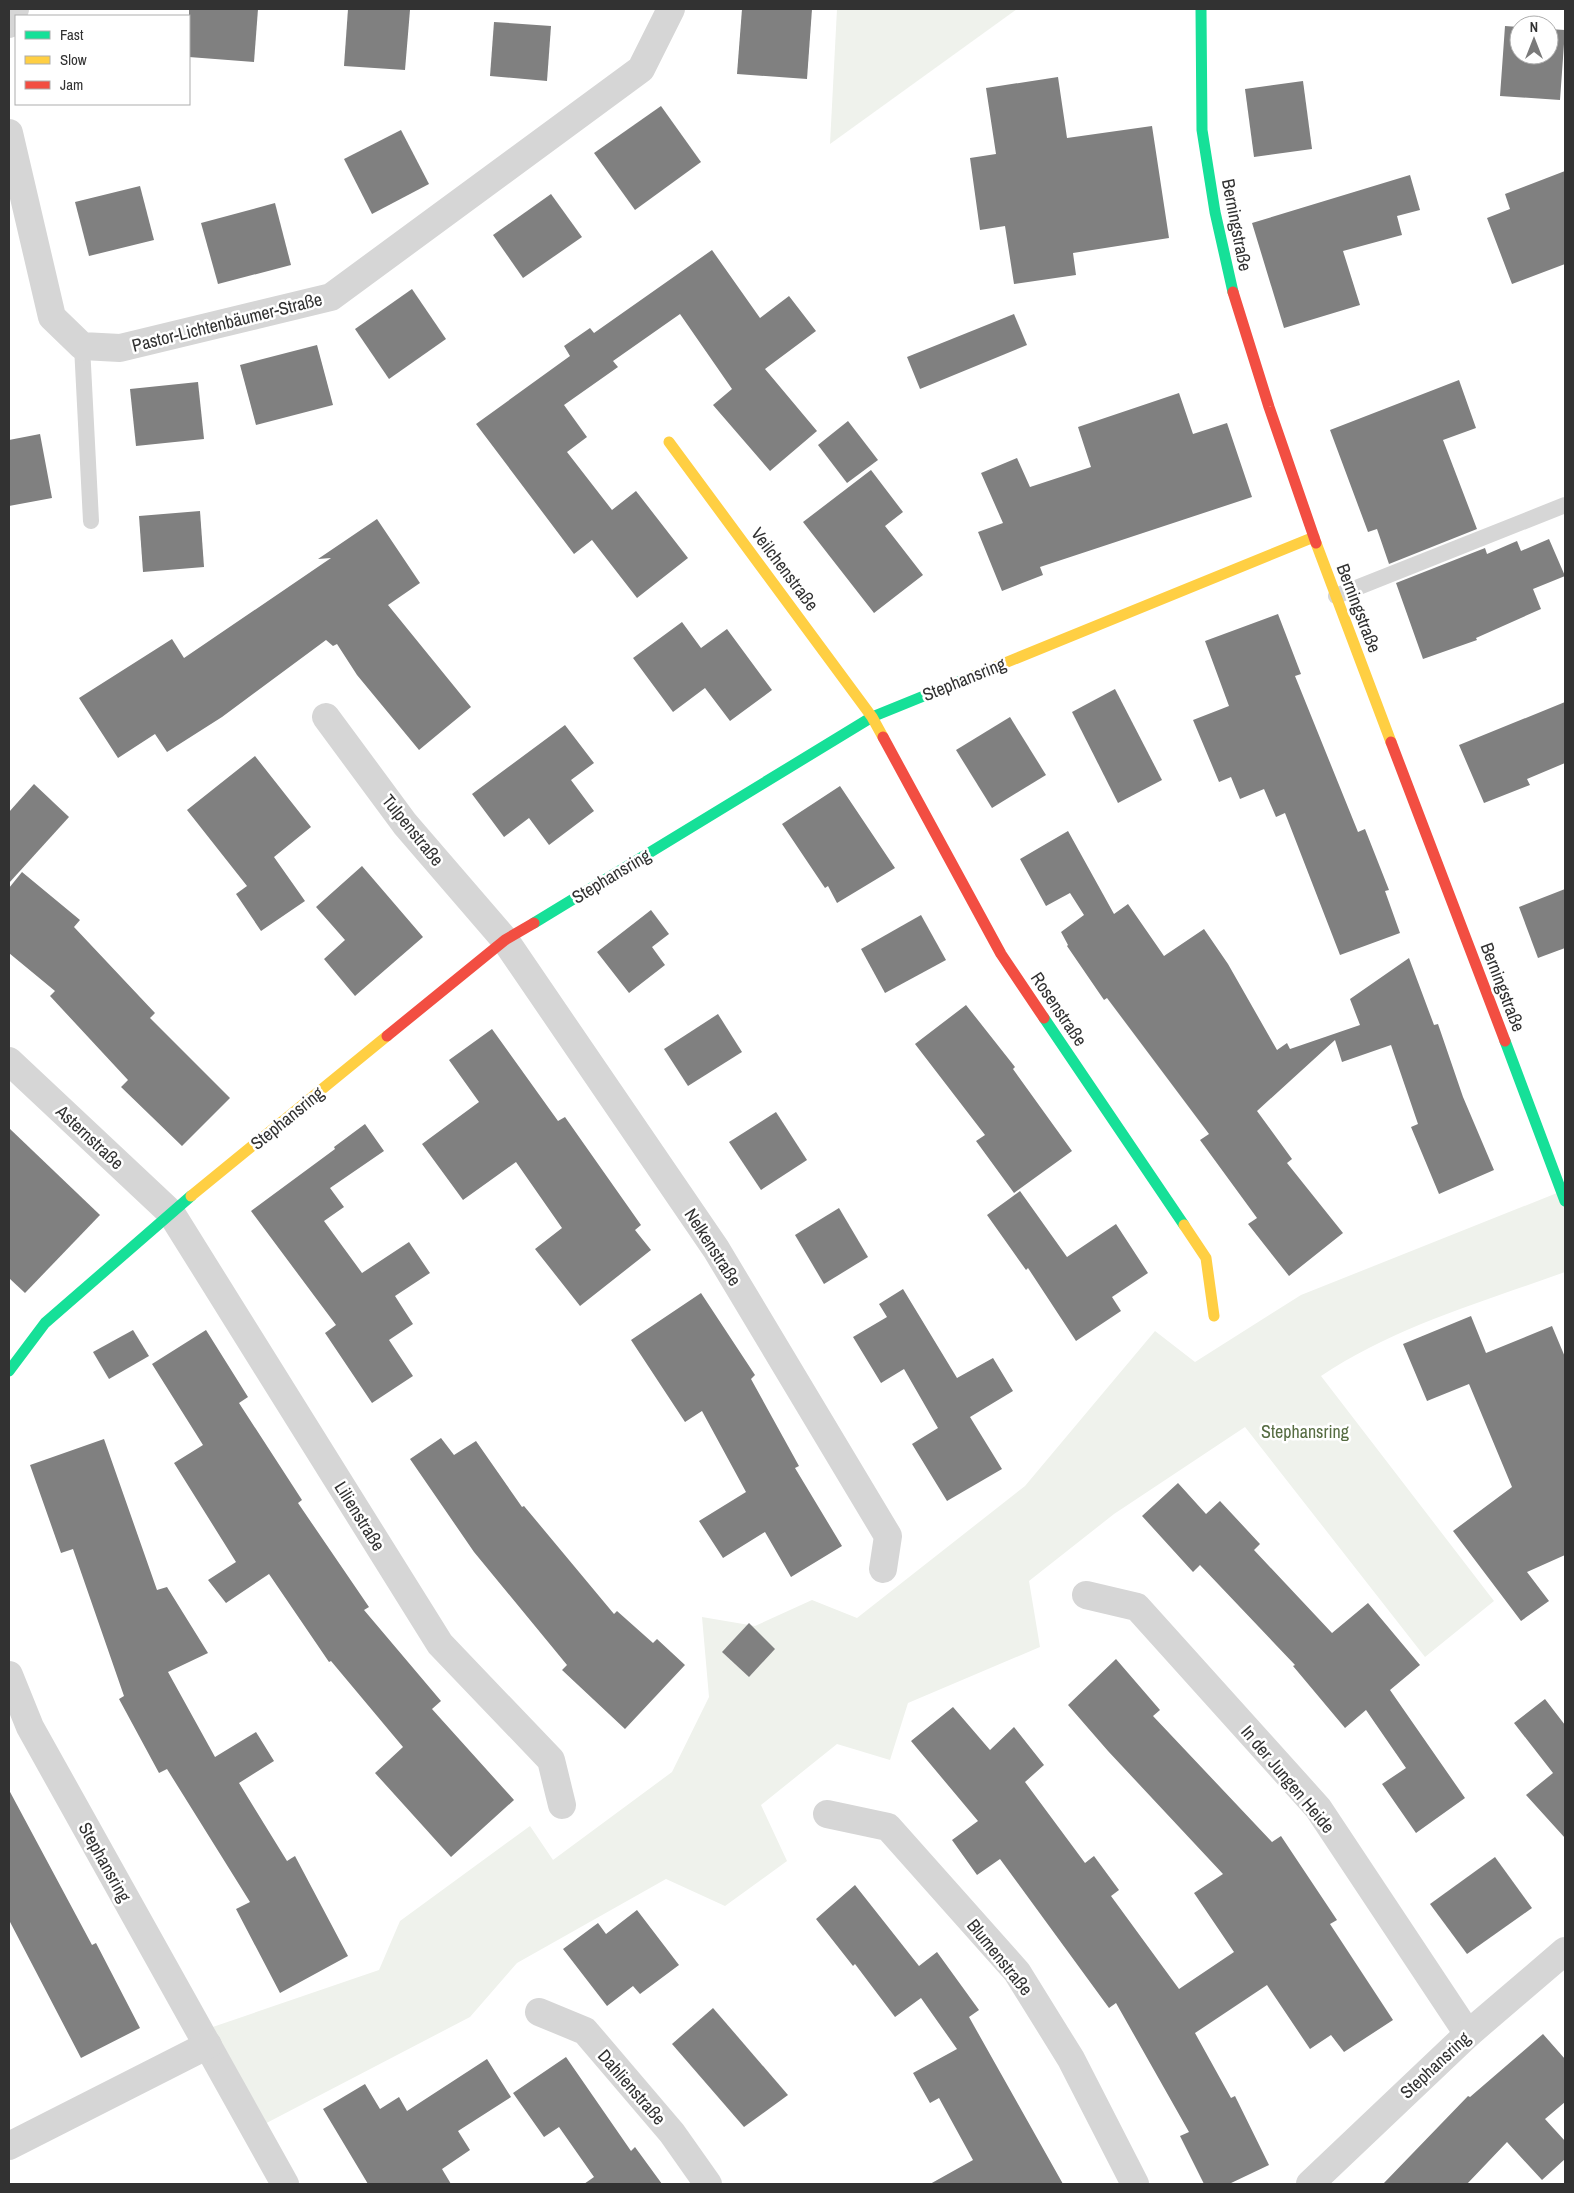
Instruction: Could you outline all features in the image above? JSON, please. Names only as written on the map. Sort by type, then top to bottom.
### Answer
[{"type":"street","points":[[9,24],[15,9]]},
{"type":"street","name":"Pastor-Lichtenbäumer-Straße","points":[[82,346],[120,348],[331,297],[641,69],[671,9]]},
{"type":"street","name":"Berningstraße","points":[[1201,9],[1202,130],[1215,212],[1233,292],[1269,407],[1314,536],[1565,1200]]},
{"type":"street","points":[[9,133],[52,317],[82,346]]},
{"type":"street","name":"Veilchenstraße","points":[[668,442],[872,717]]},
{"type":"street","name":"Stephansring","points":[[9,1371],[45,1323],[171,1213],[505,940],[872,717],[1314,536]]},
{"type":"street","name":"Tulpenstraße","points":[[326,717],[405,824],[505,940]]},
{"type":"street","name":"Rosenstraße","points":[[872,717],[1001,954],[1206,1258],[1214,1316]]},
{"type":"street","name":"Nelkenstraße","points":[[505,940],[716,1249],[888,1536],[883,1569]]},
{"type":"street","name":"Asternstraße","points":[[9,1061],[171,1213]]},
{"type":"street","name":"Lilienstraße","points":[[171,1213],[440,1644],[551,1760],[562,1805]]},
{"type":"street","name":"In der Jungen Heide","points":[[1086,1595],[1137,1607],[1318,1808],[1468,2034]]},
{"type":"street","name":"Stephansring","points":[[9,1675],[30,1727],[285,2184]]},
{"type":"street","name":"Blumenstraße","points":[[827,1814],[888,1827],[1017,1972],[1071,2059],[1135,2184]]},
{"type":"street","name":"Stephansring","points":[[1310,2184],[1468,2034],[1565,1951]]},
{"type":"street","name":"Dahlienstraße","points":[[539,2012],[585,2031],[672,2133],[708,2184]]},
{"type":"street","points":[[9,2146],[208,2045]]},
{"type":"lane","points":[[82,346],[91,521]]},
{"type":"lane","points":[[1336,596],[1565,505]]},
{"type":"green space","points":[[837,9],[1017,9],[830,144]]},
{"type":"green space","points":[[1562,1191],[1565,1201],[1565,1272],[1408,1329],[1378,1343],[1321,1376],[1494,1601],[1425,1657],[1245,1427],[1114,1514],[1029,1581],[1040,1647],[908,1703],[890,1760],[837,1744],[761,1805],[787,1861],[725,1906],[666,1879],[517,1963],[470,2017],[255,2129],[201,2031],[379,1970],[400,1921],[530,1826],[553,1860],[672,1772],[709,1697],[702,1617],[755,1626],[812,1600],[857,1618],[1025,1486],[1155,1331],[1195,1362],[1301,1295]]},
{"type":"building","points":[[189,9],[258,9],[254,62],[190,57]]},
{"type":"building","points":[[348,9],[410,10],[405,70],[344,66]]},
{"type":"building","points":[[742,9],[812,9],[807,79],[737,74]]},
{"type":"building","points":[[494,22],[551,26],[547,81],[490,76]]},
{"type":"building","points":[[1505,26],[1509,26],[1509,65],[1559,65],[1559,30],[1565,30],[1560,100],[1500,96]]},
{"type":"building","points":[[1058,77],[1067,138],[1152,126],[1169,238],[1073,253],[1076,275],[1014,284],[1005,226],[980,230],[970,158],[996,154],[986,88]]},
{"type":"building","points":[[1303,81],[1312,149],[1254,157],[1245,89]]},
{"type":"building","points":[[661,106],[701,162],[635,210],[594,153]]},
{"type":"building","points":[[401,130],[429,184],[372,214],[344,159]]},
{"type":"building","points":[[1565,171],[1565,264],[1512,284],[1487,218],[1510,209],[1505,194]]},
{"type":"building","points":[[1410,175],[1420,210],[1397,216],[1402,235],[1343,251],[1360,305],[1284,328],[1252,223]]},
{"type":"building","points":[[140,186],[154,240],[89,256],[75,202]]},
{"type":"building","points":[[551,194],[582,237],[523,278],[493,235]]},
{"type":"building","points":[[275,203],[291,265],[218,284],[201,223]]},
{"type":"building","points":[[712,250],[760,318],[789,296],[816,331],[765,369],[817,431],[770,471],[713,405],[732,389],[680,314],[613,361],[618,367],[564,405],[587,437],[567,452],[612,510],[636,491],[688,558],[637,598],[592,540],[574,554],[476,424],[570,356],[564,346],[590,328],[594,333]]},
{"type":"building","points":[[412,289],[446,339],[389,379],[355,329]]},
{"type":"building","points":[[1014,314],[1027,345],[920,389],[907,357]]},
{"type":"building","points":[[317,345],[333,405],[256,425],[240,365]]},
{"type":"building","points":[[1459,380],[1476,428],[1443,440],[1477,529],[1389,564],[1377,529],[1368,532],[1330,430]]},
{"type":"building","points":[[198,382],[204,439],[136,446],[130,389]]},
{"type":"building","points":[[1179,393],[1193,434],[1227,423],[1252,497],[1040,567],[1043,575],[1002,591],[978,532],[1003,523],[981,473],[1017,458],[1030,487],[1091,467],[1078,427]]},
{"type":"building","points":[[848,421],[878,460],[847,483],[818,445]]},
{"type":"building","points":[[40,434],[52,498],[9,506],[9,440]]},
{"type":"building","points":[[871,470],[903,512],[885,526],[923,575],[874,613],[803,522]]},
{"type":"building","points":[[200,511],[204,567],[143,572],[139,516]]},
{"type":"building","points":[[377,519],[420,583],[388,605],[471,707],[419,750],[357,675],[337,644],[333,646],[326,640],[222,717],[167,752],[155,734],[118,758],[79,698],[172,639],[184,658],[331,558],[318,559]]},
{"type":"building","points":[[1549,539],[1565,576],[1533,589],[1541,609],[1476,638],[1477,640],[1423,659],[1396,583],[1485,548],[1487,554],[1517,541],[1521,551]]},
{"type":"building","points":[[1278,614],[1301,674],[1295,676],[1358,832],[1365,829],[1389,890],[1385,891],[1400,933],[1340,955],[1285,813],[1276,817],[1264,789],[1240,799],[1231,777],[1219,782],[1193,720],[1229,706],[1205,641]]},
{"type":"building","points":[[682,622],[701,648],[727,629],[772,690],[730,721],[705,688],[673,712],[633,658]]},
{"type":"building","points":[[1115,689],[1162,780],[1118,803],[1072,712]]},
{"type":"building","points":[[1565,702],[1565,763],[1527,779],[1530,785],[1484,803],[1459,745]]},
{"type":"building","points":[[1010,717],[1046,775],[992,808],[956,750]]},
{"type":"building","points":[[565,725],[594,763],[571,780],[594,811],[549,845],[529,818],[504,837],[472,794]]},
{"type":"building","points":[[255,756],[311,827],[274,857],[305,901],[261,931],[236,894],[247,886],[187,810]]},
{"type":"building","points":[[34,784],[69,817],[9,883],[9,812]]},
{"type":"building","points":[[840,786],[895,868],[837,903],[828,886],[825,888],[782,824]]},
{"type":"building","points":[[1068,831],[1114,914],[1128,904],[1164,956],[1204,929],[1228,964],[1277,1050],[1287,1043],[1290,1049],[1360,1025],[1350,999],[1409,958],[1434,1025],[1438,1024],[1463,1097],[1494,1170],[1439,1194],[1411,1127],[1418,1124],[1391,1045],[1342,1062],[1335,1040],[1257,1111],[1292,1159],[1287,1163],[1343,1233],[1289,1276],[1248,1224],[1257,1218],[1200,1140],[1209,1134],[1107,998],[1104,1000],[1067,946],[1061,932],[1084,915],[1070,893],[1046,906],[1020,859]]},
{"type":"building","points":[[362,866],[423,937],[355,996],[324,959],[345,940],[316,907]]},
{"type":"building","points":[[22,872],[80,920],[74,927],[155,1013],[150,1018],[230,1098],[182,1146],[121,1087],[128,1080],[50,996],[55,991],[9,953],[9,888]]},
{"type":"building","points":[[1565,889],[1565,948],[1538,958],[1519,907]]},
{"type":"building","points":[[651,910],[669,934],[652,947],[665,965],[629,993],[597,952]]},
{"type":"building","points":[[921,915],[946,960],[885,993],[861,949]]},
{"type":"building","points":[[966,1005],[1015,1067],[1013,1069],[1072,1151],[1014,1193],[976,1141],[985,1135],[915,1044]]},
{"type":"building","points":[[718,1014],[742,1052],[688,1086],[664,1049]]},
{"type":"building","points":[[492,1029],[558,1121],[565,1117],[641,1225],[635,1230],[651,1250],[580,1306],[535,1249],[562,1228],[516,1162],[463,1200],[422,1144],[479,1102],[449,1060]]},
{"type":"building","points":[[776,1112],[807,1160],[761,1190],[729,1142]]},
{"type":"building","points":[[365,1124],[384,1151],[330,1188],[344,1207],[324,1221],[362,1273],[409,1242],[430,1273],[395,1296],[413,1324],[389,1340],[413,1376],[372,1403],[325,1333],[336,1325],[251,1211],[335,1149],[334,1147]]},
{"type":"building","points":[[9,1128],[100,1215],[25,1293],[9,1278]]},
{"type":"building","points":[[1020,1191],[1067,1257],[1116,1224],[1148,1273],[1112,1297],[1121,1311],[1076,1341],[1028,1268],[1026,1270],[987,1215]]},
{"type":"building","points":[[839,1208],[868,1257],[824,1284],[795,1235]]},
{"type":"building","points":[[903,1289],[957,1378],[993,1358],[1013,1391],[970,1417],[1002,1469],[947,1501],[912,1444],[938,1428],[904,1369],[881,1383],[853,1337],[887,1317],[879,1304]]},
{"type":"building","points":[[701,1293],[755,1375],[751,1379],[799,1466],[795,1468],[842,1546],[791,1577],[765,1532],[723,1558],[699,1521],[746,1492],[702,1411],[685,1422],[631,1340]]},
{"type":"building","points":[[1471,1316],[1486,1353],[1552,1326],[1565,1357],[1565,1555],[1527,1572],[1549,1601],[1521,1621],[1453,1531],[1512,1487],[1469,1384],[1427,1401],[1403,1344]]},
{"type":"building","points":[[133,1330],[149,1356],[109,1379],[93,1352]]},
{"type":"building","points":[[206,1330],[248,1397],[239,1403],[302,1500],[298,1503],[369,1607],[364,1610],[441,1701],[432,1709],[514,1800],[451,1857],[375,1773],[403,1747],[331,1661],[329,1662],[269,1574],[226,1603],[208,1580],[236,1562],[174,1463],[203,1445],[152,1364]]},
{"type":"building","points":[[441,1438],[454,1455],[476,1441],[522,1507],[524,1506],[614,1614],[617,1611],[653,1643],[657,1639],[685,1665],[625,1729],[562,1670],[567,1665],[474,1552],[410,1459]]},
{"type":"building","points":[[104,1439],[157,1590],[167,1587],[208,1653],[168,1672],[215,1757],[256,1732],[274,1761],[239,1783],[287,1861],[295,1856],[348,1956],[280,1993],[236,1909],[250,1902],[167,1769],[159,1773],[119,1699],[124,1696],[73,1549],[61,1553],[30,1465]]},
{"type":"building","points":[[1178,1483],[1206,1514],[1220,1501],[1260,1544],[1254,1550],[1332,1633],[1368,1603],[1420,1665],[1390,1690],[1465,1798],[1416,1833],[1382,1784],[1406,1768],[1366,1710],[1345,1728],[1293,1666],[1295,1665],[1200,1565],[1193,1572],[1142,1516]]},
{"type":"building","points":[[749,1623],[775,1649],[749,1677],[722,1652]]},
{"type":"building","points":[[1116,1659],[1160,1710],[1153,1716],[1272,1842],[1281,1836],[1337,1920],[1330,1924],[1393,2020],[1344,2052],[1331,2035],[1310,2049],[1267,1985],[1195,2033],[1231,2098],[1235,2096],[1269,2165],[1229,2184],[1204,2184],[1180,2136],[1189,2132],[1116,2003],[1109,2008],[1000,1859],[977,1875],[952,1840],[978,1821],[911,1741],[953,1707],[990,1750],[1014,1727],[1044,1765],[1025,1782],[1085,1863],[1094,1856],[1119,1890],[1111,1896],[1179,1989],[1234,1952],[1194,1893],[1223,1874],[1108,1751],[1068,1705]]},
{"type":"building","points":[[1545,1699],[1565,1725],[1565,1838],[1526,1795],[1553,1773],[1514,1723]]},
{"type":"building","points":[[9,1790],[92,1945],[96,1943],[140,2028],[81,2058],[9,1920]]},
{"type":"building","points":[[1495,1857],[1532,1908],[1467,1954],[1430,1904]]},
{"type":"building","points":[[855,1885],[919,1966],[937,1952],[979,2010],[969,2017],[1063,2184],[930,2184],[973,2160],[939,2098],[930,2103],[913,2073],[957,2049],[921,1998],[895,2017],[855,1964],[853,1966],[816,1919]]},
{"type":"building","points":[[637,1910],[679,1965],[640,1994],[633,1986],[607,2006],[563,1949],[598,1923],[606,1934]]},
{"type":"building","points":[[713,2008],[788,2095],[744,2127],[672,2044]]},
{"type":"building","points":[[1543,2034],[1565,2059],[1565,2102],[1545,2119],[1565,2141],[1565,2159],[1542,2180],[1507,2142],[1467,2184],[1383,2184],[1468,2096],[1470,2097]]},
{"type":"building","points":[[566,2057],[631,2151],[635,2147],[662,2184],[584,2184],[594,2177],[559,2127],[544,2137],[513,2093]]},
{"type":"building","points":[[487,2059],[511,2097],[458,2131],[470,2150],[442,2169],[451,2184],[368,2184],[323,2109],[365,2084],[380,2109],[399,2097],[407,2111]]},
{"type":"traffic: fast","points":[[1201,9],[1202,130],[1215,212],[1233,292]]},
{"type":"traffic: fast","points":[[534,923],[872,717],[973,676]]},
{"type":"traffic: fast","points":[[1044,1018],[1184,1225]]},
{"type":"traffic: fast","points":[[1505,1041],[1565,1201]]},
{"type":"traffic: fast","points":[[9,1371],[45,1323],[191,1196]]},
{"type":"traffic: slow","points":[[669,442],[872,717],[883,737]]},
{"type":"traffic: slow","points":[[973,676],[1314,537]]},
{"type":"traffic: slow","points":[[1316,543],[1391,742]]},
{"type":"traffic: slow","points":[[191,1196],[387,1036]]},
{"type":"traffic: slow","points":[[1184,1225],[1206,1258],[1214,1316]]},
{"type":"traffic: jam","points":[[1233,292],[1269,407],[1316,543]]},
{"type":"traffic: jam","points":[[883,737],[1001,954],[1044,1018]]},
{"type":"traffic: jam","points":[[1391,742],[1505,1041]]},
{"type":"traffic: jam","points":[[387,1036],[505,940],[534,923]]}]
